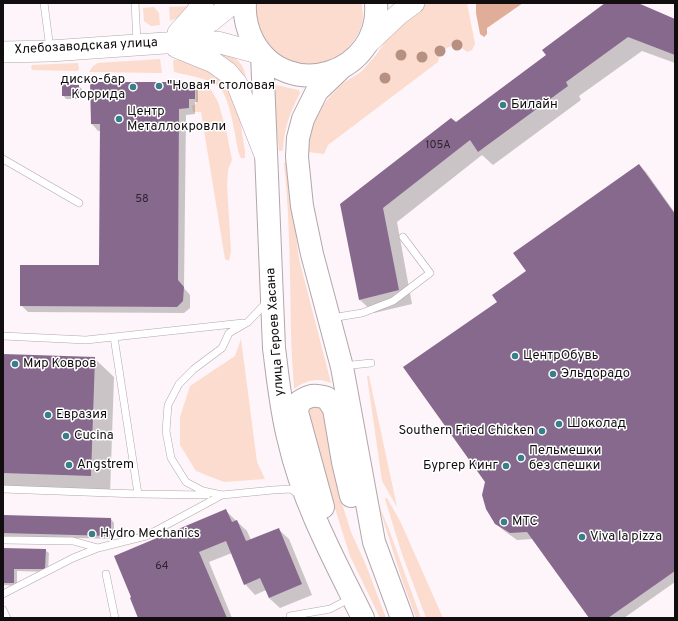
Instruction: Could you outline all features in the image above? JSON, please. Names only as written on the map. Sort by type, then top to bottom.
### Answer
[{"type":"main road","points":[[168,43],[195,14],[203,3]]},
{"type":"main road","points":[[168,43],[211,21],[233,3]]},
{"type":"main road","points":[[245,3],[246,22],[249,34],[258,51],[281,69],[292,73],[316,76],[340,69]]},
{"type":"main road","points":[[374,542],[342,367],[312,254],[302,206],[297,157],[298,138],[303,118],[317,91],[340,69],[359,54],[366,45],[372,34],[375,22],[376,3]]},
{"type":"main road","points":[[366,45],[414,3]]},
{"type":"main road","name":"Хлебозаводская улица","points":[[3,52],[50,51],[138,44],[217,42],[262,54]]},
{"type":"main road","points":[[168,43],[213,62],[227,72],[237,84],[266,159]]},
{"type":"main road","name":"улица Героев Хасана","points":[[262,54],[274,348],[280,396],[289,442],[308,502],[363,618]]},
{"type":"main road","points":[[331,551],[324,510],[298,412],[299,402],[304,398],[316,394],[327,398],[334,409],[343,462],[353,502],[374,542],[402,618]]},
{"type":"lane","points":[[44,3],[50,51]]},
{"type":"lane","points":[[135,3],[138,44]]},
{"type":"lane","points":[[3,159],[79,203]]},
{"type":"lane","points":[[329,318],[362,313],[393,301],[430,274],[404,237]]},
{"type":"lane","points":[[222,495],[203,491],[186,482],[172,458],[166,431],[168,405],[179,384],[194,369],[222,348],[229,332],[248,322],[264,305],[271,278]]},
{"type":"lane","points":[[3,336],[86,340],[248,322]]},
{"type":"lane","points":[[114,337],[138,494]]},
{"type":"lane","points":[[342,367],[371,363]]},
{"type":"lane","points":[[3,489],[138,494],[222,495],[291,489],[308,502]]},
{"type":"lane","points":[[3,594],[73,558],[98,548],[146,536],[222,495]]},
{"type":"lane","points":[[3,540],[73,541],[98,548]]},
{"type":"lane","points":[[106,574],[114,618]]},
{"type":"lane","points":[[290,616],[330,609],[353,597]]},
{"type":"lane","points":[[3,610],[7,618]]},
{"type":"shaded area","points":[[257,3],[362,3],[362,25],[352,43],[338,56],[322,63],[305,64],[289,60],[275,51],[264,38],[257,22]]},
{"type":"shaded area","points":[[427,3],[467,3],[475,44],[472,50],[467,52],[457,46],[445,49],[442,52],[438,62],[328,145],[324,154],[308,152],[310,130],[319,110],[343,83],[361,72],[376,55],[389,36]]},
{"type":"shaded area","points":[[476,3],[523,3],[487,28],[487,34],[484,37],[480,34],[476,13]]},
{"type":"shaded area","points":[[192,6],[181,16],[170,21],[169,7]]},
{"type":"shaded area","points":[[154,7],[159,13],[160,25],[151,26],[144,21],[143,8]]},
{"type":"shaded area","points":[[212,49],[232,56],[236,59],[243,67],[247,82]]},
{"type":"shaded area","points":[[160,59],[162,73],[89,72],[93,66],[98,63]]},
{"type":"shaded area","points":[[186,59],[206,65],[227,82],[240,119],[245,158],[241,158],[239,154],[230,110],[220,88],[212,82],[174,72],[173,60]]},
{"type":"shaded area","points":[[78,63],[78,71],[33,70],[31,68],[32,65]]},
{"type":"shaded area","points":[[273,85],[299,90],[300,93],[288,120],[283,150],[281,151],[279,151],[272,89]]},
{"type":"shaded area","points":[[210,88],[218,102],[226,129],[232,160],[228,170],[227,185],[231,251],[229,261],[225,259],[201,112],[193,112],[192,106],[196,104],[196,89]]},
{"type":"shaded area","points":[[287,162],[299,259],[331,383],[321,380],[312,380],[303,383],[294,389],[291,338],[289,226],[284,163]]},
{"type":"shaded area","points":[[241,339],[257,462],[265,479],[224,482],[196,471],[180,445],[180,417],[190,386],[235,356]]},
{"type":"shaded area","points":[[367,376],[369,376],[397,507],[382,481]]},
{"type":"shaded area","points":[[315,403],[323,405],[339,494],[351,532],[366,565],[386,618],[380,618],[350,556],[319,463],[307,408]]},
{"type":"shaded area","points":[[387,498],[401,523],[443,618],[426,618],[402,554],[385,499]]},
{"type":"shaded area","points":[[378,503],[421,618],[416,618],[402,580]]},
{"type":"building","points":[[605,3],[638,3],[675,19],[675,55],[628,37],[566,82],[568,86],[478,152],[470,140],[383,208],[399,290],[359,300],[340,204],[451,118],[456,122],[546,55],[542,50]]},
{"type":"building","points":[[90,82],[187,82],[187,84],[195,84],[195,99],[189,99],[189,108],[179,109],[178,280],[184,287],[183,301],[177,307],[20,306],[20,265],[99,265],[100,124],[91,124]]},
{"type":"building","points":[[62,84],[79,85],[79,96],[62,96]]},
{"type":"building","name":"Шоколад","points":[[639,164],[675,214],[675,571],[608,618],[589,618],[527,532],[510,533],[495,524],[486,509],[482,495],[485,482],[403,367],[497,302],[492,295],[526,271],[513,253]]},
{"type":"building","name":"Евразия","points":[[3,354],[95,357],[91,476],[3,473]]},
{"type":"building","points":[[226,509],[232,522],[237,520],[246,541],[279,528],[302,584],[269,598],[260,578],[244,585],[226,541],[199,552],[227,618],[138,618],[114,556]]},
{"type":"building","points":[[3,515],[111,518],[111,536],[3,533]]},
{"type":"building","points":[[3,548],[46,549],[45,569],[14,569],[14,583],[3,583]]},
{"type":"place","name":"\"Новая\" столовая","points":[[159,86]]},
{"type":"place","name":"диско-бар Коррида","points":[[133,87]]},
{"type":"place","name":"Билайн","points":[[503,105]]},
{"type":"place","name":"Центр Металлокровли","points":[[119,119]]},
{"type":"place","name":"ЦентрОбувь","points":[[515,356]]},
{"type":"place","name":"Мир Ковров","points":[[15,364]]},
{"type":"place","name":"Эльдорадо","points":[[553,374]]},
{"type":"place","name":"Евразия","points":[[48,415]]},
{"type":"place","name":"Шоколад","points":[[559,424]]},
{"type":"place","name":"Southern Fried Chicken","points":[[542,431]]},
{"type":"place","name":"Cucina","points":[[66,436]]},
{"type":"place","name":"Пельмешки без спешки","points":[[521,458]]},
{"type":"place","name":"Angstrem","points":[[69,465]]},
{"type":"place","name":"Бургер Кинг","points":[[506,466]]},
{"type":"place","name":"МТС","points":[[504,522]]},
{"type":"place","name":"Hydro Mechanics","points":[[92,534]]},
{"type":"place","name":"Viva la pizza","points":[[582,537]]}]
